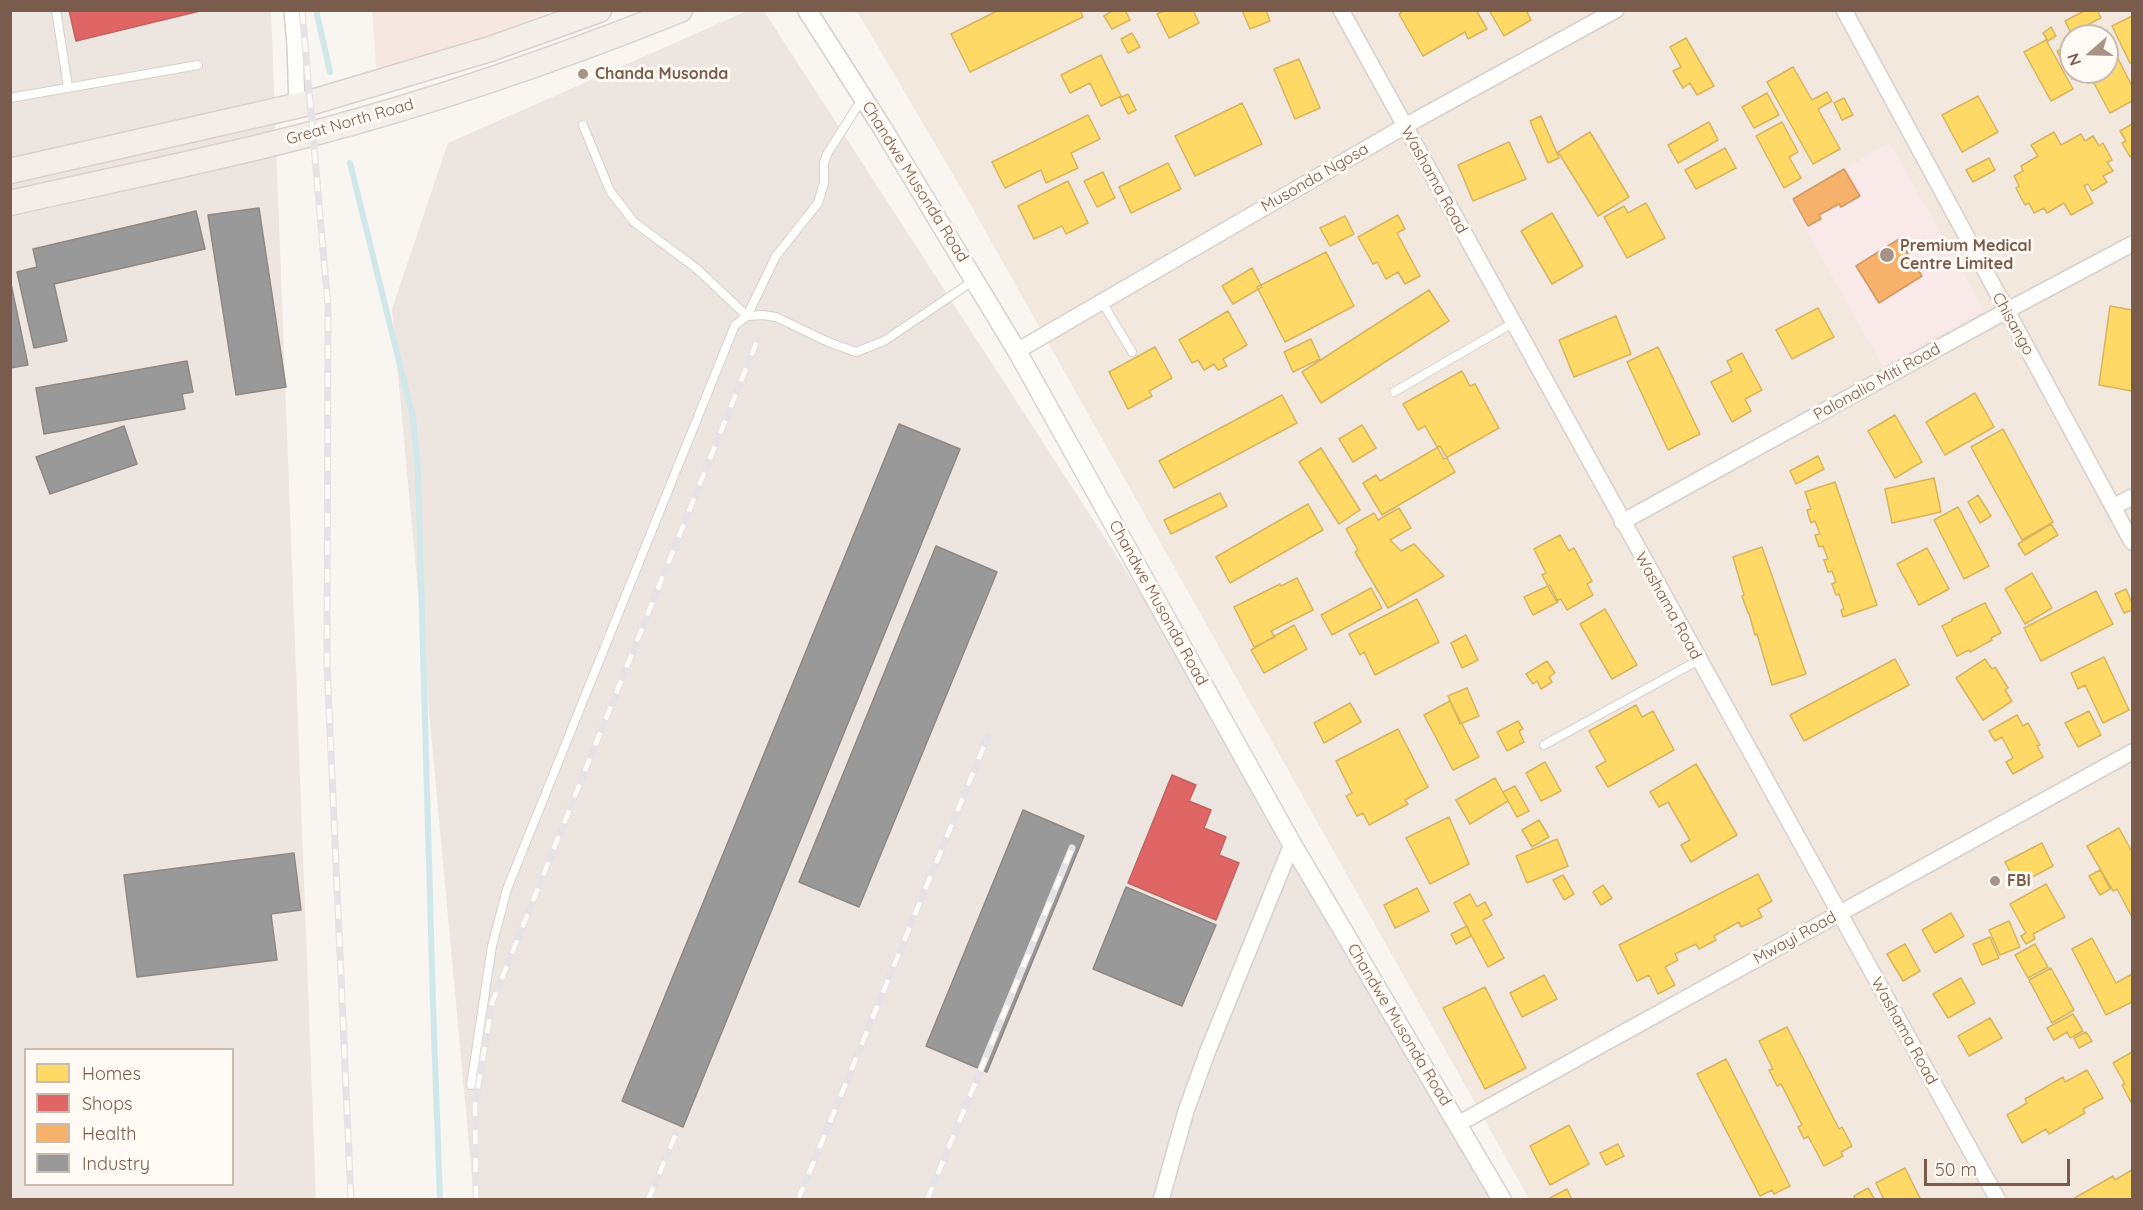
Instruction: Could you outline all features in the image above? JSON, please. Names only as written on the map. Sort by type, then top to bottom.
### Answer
[{"type":"main road","name":"Great North Road","points":[[10,171],[297,106],[490,49],[599,10]]},
{"type":"main road","name":"Great North Road","points":[[10,203],[210,159],[355,122],[564,55],[680,10]]},
{"type":"street","points":[[292,10],[297,106]]},
{"type":"street","name":"Chandwe Musonda Road","points":[[807,10],[1017,351],[1292,844],[1502,1200]]},
{"type":"street","name":"Washama Road","points":[[1341,10],[1998,1200]]},
{"type":"street","name":"Musonda Ngosa","points":[[1017,351],[1405,126],[1616,10]]},
{"type":"street","name":"Chisango","points":[[1844,10],[2133,542]]},
{"type":"street","name":"Palonalio Miti Road","points":[[1622,522],[2006,311],[2133,244]]},
{"type":"street","points":[[2113,507],[2133,496]]},
{"type":"street","name":"Mwayi Road","points":[[1458,1124],[2133,752]]},
{"type":"street","points":[[1161,1200],[1186,1111],[1203,1063],[1292,844]]},
{"type":"lane","points":[[56,10],[68,87]]},
{"type":"lane","points":[[10,98],[198,65]]},
{"type":"lane","points":[[471,1085],[492,946],[507,889],[735,325],[747,316],[776,256],[818,203],[824,183],[824,163],[827,154],[863,98]]},
{"type":"lane","points":[[583,125],[610,191],[634,222],[696,268],[747,316],[776,317],[828,342],[856,352],[884,341],[975,280]]},
{"type":"lane","points":[[1102,302],[1132,352]]},
{"type":"lane","points":[[1394,392],[1513,323]]},
{"type":"lane","points":[[1544,745],[1699,660]]},
{"type":"shaded area","points":[[372,10],[552,11],[377,78]]},
{"type":"shaded area","points":[[10,11],[271,11],[316,1199],[11,1199]]},
{"type":"shaded area","points":[[747,11],[764,11],[1297,835],[1510,1199],[474,1199],[392,309],[448,143]]},
{"type":"shaded area","points":[[857,11],[2132,11],[2132,1199],[1529,1199],[968,200]]},
{"type":"shaded area","name":"Premium Medical Centre Limited","points":[[1890,143],[1984,310],[1883,367],[1789,200]]},
{"type":"building: Homes","points":[[999,10],[1080,10],[1083,17],[970,72],[951,34]]},
{"type":"building: Homes","points":[[1114,10],[1125,10],[1130,20],[1112,29],[1104,16]]},
{"type":"building: Homes","points":[[1165,10],[1193,10],[1199,23],[1169,38],[1157,14]]},
{"type":"building: Homes","points":[[1242,10],[1266,10],[1270,21],[1250,29]]},
{"type":"building: Homes","points":[[1405,10],[1476,10],[1487,29],[1468,39],[1465,32],[1423,56],[1399,14]]},
{"type":"building: Homes","points":[[1489,10],[1526,10],[1531,20],[1504,36]]},
{"type":"building: Homes","points":[[2086,10],[2097,10],[2101,18],[2089,24],[2066,24],[2065,21]]},
{"type":"building: Homes","points":[[2132,16],[2132,62],[2130,63],[2119,40],[2119,24],[2116,24]]},
{"type":"building: Homes","points":[[2051,27],[2056,36],[2048,41],[2043,33]]},
{"type":"building: Homes","points":[[1132,33],[1140,47],[1128,53],[1121,39]]},
{"type":"building: Homes","points":[[1686,38],[1714,86],[1697,95],[1690,83],[1683,88],[1673,71],[1681,67],[1670,47]]},
{"type":"building: Homes","points":[[2046,40],[2059,64],[2059,84],[2070,84],[2073,89],[2051,101],[2024,52]]},
{"type":"building: Homes","points":[[1101,55],[1121,96],[1101,106],[1090,83],[1070,93],[1061,75]]},
{"type":"building: Homes","points":[[1299,59],[1320,108],[1295,119],[1274,69]]},
{"type":"building: Homes","points":[[2119,61],[2132,86],[2132,101],[2110,113],[2094,84],[2119,84]]},
{"type":"building: Homes","points":[[1793,67],[1812,100],[1827,92],[1832,101],[1818,109],[1840,149],[1813,164],[1767,82]]},
{"type":"building: Homes","points":[[1767,93],[1779,115],[1754,128],[1742,107]]},
{"type":"building: Homes","points":[[1128,94],[1136,110],[1128,114],[1120,98]]},
{"type":"building: Homes","points":[[1978,96],[1998,132],[1962,152],[1942,115]]},
{"type":"building: Homes","points":[[1844,98],[1853,115],[1842,120],[1834,103]]},
{"type":"building: Homes","points":[[1242,103],[1262,144],[1195,176],[1175,136]]},
{"type":"building: Homes","points":[[1088,115],[1100,139],[1071,153],[1078,168],[1046,183],[1041,170],[1005,188],[992,162]]},
{"type":"building: Homes","points":[[1541,116],[1559,158],[1548,163],[1530,121]]},
{"type":"building: Homes","points":[[1709,122],[1718,140],[1678,163],[1668,145]]},
{"type":"building: Homes","points":[[1782,122],[1798,152],[1789,157],[1801,178],[1784,188],[1756,136]]},
{"type":"building: Homes","points":[[2132,124],[2132,155],[2130,157],[2122,143],[2126,141],[2120,131]]},
{"type":"building: Homes","points":[[1590,132],[1629,197],[1598,216],[1558,152]]},
{"type":"building: Homes","points":[[2054,132],[2061,145],[2081,134],[2085,141],[2093,136],[2099,146],[2103,143],[2112,160],[2107,162],[2113,171],[2103,176],[2107,182],[2092,191],[2088,184],[2084,186],[2093,203],[2071,215],[2064,203],[2047,213],[2044,208],[2034,213],[2029,203],[2025,205],[2016,188],[2019,186],[2014,176],[2023,171],[2021,166],[2038,156],[2031,145]]},
{"type":"building: Homes","points":[[1509,142],[1526,179],[1473,201],[1458,165]]},
{"type":"building: Homes","points":[[1725,148],[1736,168],[1696,189],[1685,170]]},
{"type":"building: Homes","points":[[1989,158],[1995,170],[1973,182],[1966,170]]},
{"type":"building: Homes","points":[[1168,163],[1181,189],[1131,213],[1119,187]]},
{"type":"building: Homes","points":[[1103,172],[1115,198],[1097,207],[1084,181]]},
{"type":"building: Homes","points":[[1068,181],[1088,223],[1066,234],[1062,226],[1034,239],[1018,206]]},
{"type":"building: Homes","points":[[1646,203],[1665,238],[1627,258],[1604,217],[1624,206],[1628,213]]},
{"type":"building: Homes","points":[[1552,213],[1583,266],[1552,284],[1521,231]]},
{"type":"building: Homes","points":[[1398,215],[1405,229],[1397,233],[1420,276],[1405,284],[1398,272],[1386,279],[1377,262],[1373,264],[1358,237]]},
{"type":"building: Homes","points":[[1345,216],[1354,234],[1330,246],[1320,228]]},
{"type":"building: Homes","points":[[1326,252],[1354,306],[1285,342],[1257,287]]},
{"type":"building: Homes","points":[[1252,268],[1262,287],[1233,304],[1222,286]]},
{"type":"building: Homes","points":[[1429,290],[1449,321],[1321,403],[1302,372]]},
{"type":"building: Homes","points":[[2110,306],[2132,310],[2132,391],[2099,385]]},
{"type":"building: Homes","points":[[1818,308],[1834,337],[1792,359],[1776,330]]},
{"type":"building: Homes","points":[[1228,311],[1247,345],[1223,359],[1227,366],[1218,370],[1214,364],[1204,370],[1198,360],[1192,363],[1179,340]]},
{"type":"building: Homes","points":[[1616,316],[1631,354],[1574,377],[1559,340]]},
{"type":"building: Homes","points":[[1311,339],[1320,359],[1293,372],[1284,352]]},
{"type":"building: Homes","points":[[1155,347],[1172,378],[1149,391],[1152,396],[1128,409],[1109,372]]},
{"type":"building: Homes","points":[[1658,347],[1700,434],[1668,450],[1627,362]]},
{"type":"building: Homes","points":[[1742,353],[1762,390],[1745,399],[1751,411],[1732,422],[1711,382],[1732,371],[1727,361]]},
{"type":"building: Homes","points":[[1462,371],[1470,386],[1475,384],[1499,428],[1444,459],[1425,426],[1418,430],[1403,404]]},
{"type":"building: Homes","points":[[1975,393],[1994,427],[1945,455],[1926,422]]},
{"type":"building: Homes","points":[[1282,395],[1297,423],[1174,488],[1159,461]]},
{"type":"building: Homes","points":[[1895,415],[1922,462],[1895,478],[1868,431]]},
{"type":"building: Homes","points":[[1362,425],[1376,448],[1353,462],[1339,439]]},
{"type":"building: Homes","points":[[2003,429],[2053,522],[2022,540],[1971,447]]},
{"type":"building: Homes","points":[[1440,446],[1455,472],[1382,515],[1363,483],[1376,475],[1380,481]]},
{"type":"building: Homes","points":[[1321,448],[1360,510],[1339,524],[1299,462]]},
{"type":"building: Homes","points":[[1818,456],[1824,469],[1796,484],[1790,471]]},
{"type":"building: Homes","points":[[1934,478],[1941,512],[1892,523],[1885,489]]},
{"type":"building: Homes","points":[[1835,482],[1877,605],[1843,617],[1841,610],[1844,609],[1839,594],[1836,595],[1832,584],[1836,582],[1832,571],[1828,572],[1824,560],[1828,559],[1823,546],[1819,547],[1815,535],[1820,534],[1815,521],[1811,523],[1807,510],[1811,509],[1805,492]]},
{"type":"building: Homes","points":[[1220,493],[1227,506],[1171,534],[1164,520]]},
{"type":"building: Homes","points":[[1978,495],[1991,516],[1980,523],[1968,502]]},
{"type":"building: Homes","points":[[1308,504],[1323,530],[1230,583],[1216,557]]},
{"type":"building: Homes","points":[[1958,507],[1989,566],[1964,579],[1934,520]]},
{"type":"building: Homes","points":[[1399,508],[1411,528],[1390,540],[1401,551],[1414,544],[1444,576],[1388,608],[1355,552],[1358,550],[1346,529],[1374,513],[1378,520]]},
{"type":"building: Homes","points":[[2051,524],[2058,535],[2025,555],[2018,544]]},
{"type":"building: Homes","points":[[1560,535],[1569,551],[1574,548],[1592,581],[1587,584],[1593,595],[1567,610],[1561,599],[1556,601],[1542,575],[1546,573],[1534,549]]},
{"type":"building: Homes","points":[[1762,547],[1806,674],[1772,685],[1757,634],[1755,635],[1742,596],[1744,595],[1733,557]]},
{"type":"building: Homes","points":[[1927,548],[1949,589],[1919,605],[1897,564]]},
{"type":"building: Homes","points":[[2032,573],[2052,608],[2025,624],[2005,589]]},
{"type":"building: Homes","points":[[1297,578],[1313,610],[1271,631],[1275,637],[1254,647],[1234,607]]},
{"type":"building: Homes","points":[[1550,585],[1558,602],[1533,615],[1524,597]]},
{"type":"building: Homes","points":[[1371,588],[1382,608],[1332,635],[1321,615]]},
{"type":"building: Homes","points":[[2126,589],[2132,603],[2132,610],[2124,613],[2115,594]]},
{"type":"building: Homes","points":[[2096,591],[2113,624],[2041,661],[2024,628]]},
{"type":"building: Homes","points":[[1417,599],[1439,642],[1375,675],[1364,652],[1360,655],[1349,634]]},
{"type":"building: Homes","points":[[1985,603],[2001,633],[1970,652],[1969,650],[1957,656],[1942,626]]},
{"type":"building: Homes","points":[[1605,609],[1637,665],[1612,679],[1580,624]]},
{"type":"building: Homes","points":[[1294,625],[1307,649],[1264,673],[1251,650]]},
{"type":"building: Homes","points":[[1466,635],[1478,660],[1462,668],[1451,643]]},
{"type":"building: Homes","points":[[2104,657],[2129,710],[2103,723],[2085,685],[2078,689],[2071,673]]},
{"type":"building: Homes","points":[[1895,659],[1909,685],[1804,741],[1790,715]]},
{"type":"building: Homes","points":[[1985,659],[1992,669],[1995,667],[2008,688],[2005,690],[2012,701],[1983,720],[1956,678]]},
{"type":"building: Homes","points":[[1547,661],[1555,673],[1549,677],[1552,682],[1541,689],[1537,681],[1533,684],[1526,674]]},
{"type":"building: Homes","points":[[1467,688],[1479,716],[1460,724],[1448,696]]},
{"type":"building: Homes","points":[[1450,701],[1479,757],[1453,770],[1424,715]]},
{"type":"building: Homes","points":[[1350,703],[1361,722],[1324,743],[1314,723]]},
{"type":"building: Homes","points":[[1636,705],[1642,717],[1653,711],[1674,750],[1608,787],[1596,767],[1606,761],[1589,731]]},
{"type":"building: Homes","points":[[2089,711],[2101,735],[2078,747],[2065,723]]},
{"type":"building: Homes","points":[[2017,715],[2023,726],[2028,723],[2040,745],[2037,746],[2043,757],[2013,774],[2006,762],[2013,758],[2002,737],[1995,741],[1989,731]]},
{"type":"building: Homes","points":[[1518,721],[1523,729],[1519,731],[1524,742],[1507,751],[1497,732]]},
{"type":"building: Homes","points":[[1398,729],[1428,787],[1405,800],[1408,804],[1369,825],[1363,813],[1357,816],[1346,796],[1352,793],[1336,761]]},
{"type":"building: Homes","points":[[1545,762],[1561,791],[1541,801],[1526,773]]},
{"type":"building: Homes","points":[[1696,764],[1737,835],[1691,862],[1681,845],[1690,840],[1668,802],[1659,807],[1650,792]]},
{"type":"building: Homes","points":[[1495,778],[1508,801],[1470,824],[1456,800]]},
{"type":"building: Homes","points":[[1515,786],[1529,811],[1517,817],[1503,792]]},
{"type":"building: Homes","points":[[1449,817],[1469,864],[1430,884],[1406,838]]},
{"type":"building: Homes","points":[[1539,820],[1549,837],[1532,847],[1522,830]]},
{"type":"building: Homes","points":[[2119,828],[2132,852],[2132,917],[2117,889],[2113,891],[2087,846]]},
{"type":"building: Homes","points":[[1557,839],[1568,866],[1527,883],[1516,856]]},
{"type":"building: Homes","points":[[2042,843],[2053,866],[2017,885],[2005,862]]},
{"type":"building: Homes","points":[[2100,870],[2110,889],[2100,895],[2089,876]]},
{"type":"building: Homes","points":[[1758,874],[1772,901],[1758,909],[1762,917],[1741,927],[1739,922],[1714,936],[1716,940],[1699,949],[1696,944],[1675,954],[1678,960],[1665,967],[1675,985],[1658,994],[1649,975],[1637,981],[1619,945]]},
{"type":"building: Homes","points":[[1563,875],[1574,894],[1564,900],[1553,880]]},
{"type":"building: Homes","points":[[2046,884],[2065,917],[2033,934],[2035,939],[2026,944],[2021,936],[2026,933],[2010,904]]},
{"type":"building: Homes","points":[[1603,885],[1612,898],[1601,905],[1593,892]]},
{"type":"building: Homes","points":[[1417,888],[1429,911],[1395,928],[1384,905]]},
{"type":"building: Homes","points":[[1470,894],[1477,907],[1485,902],[1492,915],[1483,920],[1504,958],[1488,967],[1454,903]]},
{"type":"building: Homes","points":[[1951,913],[1964,936],[1935,953],[1922,930]]},
{"type":"building: Homes","points":[[2009,921],[2020,947],[2000,955],[1989,930]]},
{"type":"building: Homes","points":[[1467,926],[1471,936],[1456,944],[1451,934]]},
{"type":"building: Homes","points":[[1990,937],[1999,958],[1982,965],[1973,944]]},
{"type":"building: Homes","points":[[2092,938],[2116,983],[2132,974],[2132,1002],[2106,1015],[2072,949]]},
{"type":"building: Homes","points":[[1905,944],[1920,971],[1903,981],[1887,954]]},
{"type":"building: Homes","points":[[2035,944],[2048,967],[2028,978],[2015,955]]},
{"type":"building: Homes","points":[[2051,968],[2074,1010],[2052,1023],[2029,980]]},
{"type":"building: Homes","points":[[1544,975],[1557,999],[1522,1017],[1510,993]]},
{"type":"building: Homes","points":[[1961,978],[1975,1003],[1948,1018],[1933,994]]},
{"type":"building: Homes","points":[[1485,987],[1526,1068],[1485,1089],[1443,1008]]},
{"type":"building: Homes","points":[[2073,1014],[2083,1031],[2070,1038],[2067,1032],[2054,1040],[2047,1028]]},
{"type":"building: Homes","points":[[1990,1018],[2002,1038],[1969,1056],[1958,1036]]},
{"type":"building: Homes","points":[[1787,1027],[1839,1129],[1842,1127],[1852,1146],[1841,1152],[1843,1156],[1824,1166],[1808,1136],[1804,1139],[1798,1127],[1802,1125],[1781,1084],[1777,1086],[1769,1070],[1773,1069],[1759,1041]]},
{"type":"building: Homes","points":[[2086,1032],[2092,1041],[2079,1048],[2074,1038]]},
{"type":"building: Homes","points":[[2132,1052],[2132,1104],[2122,1085],[2125,1084],[2113,1063]]},
{"type":"building: Homes","points":[[1726,1059],[1790,1186],[1774,1194],[1772,1190],[1760,1196],[1697,1074]]},
{"type":"building: Homes","points":[[2087,1070],[2103,1098],[2083,1109],[2085,1113],[2049,1134],[2046,1129],[2022,1143],[2007,1115],[2027,1103],[2025,1099],[2063,1077],[2065,1082]]},
{"type":"building: Homes","points":[[1569,1125],[1589,1164],[1550,1185],[1530,1146]]},
{"type":"building: Homes","points":[[1618,1144],[1624,1156],[1606,1165],[1600,1153]]},
{"type":"building: Homes","points":[[1905,1168],[1921,1200],[1884,1200],[1876,1183]]},
{"type":"building: Homes","points":[[2132,1170],[2132,1200],[2073,1199],[2113,1176],[2115,1180]]},
{"type":"building: Homes","points":[[1868,1188],[1875,1200],[1856,1200],[1854,1196]]},
{"type":"building: Homes","points":[[1567,1189],[1572,1200],[1546,1200]]},
{"type":"building: Shops","points":[[69,10],[204,10],[76,41]]},
{"type":"building: Shops","points":[[1172,775],[1196,785],[1189,801],[1211,810],[1204,828],[1226,837],[1219,855],[1239,863],[1216,920],[1128,883]]},
{"type":"building: Health","points":[[1844,169],[1860,196],[1841,207],[1839,204],[1819,215],[1821,219],[1808,226],[1793,199]]},
{"type":"building: Health","points":[[1899,239],[1922,276],[1879,303],[1856,266]]},
{"type":"building: Industry","points":[[259,208],[286,387],[236,395],[208,215]]},
{"type":"building: Industry","points":[[196,211],[205,249],[54,284],[67,341],[34,348],[17,272],[37,267],[33,249]]},
{"type":"building: Industry","points":[[10,279],[28,365],[10,368]]},
{"type":"building: Industry","points":[[187,361],[193,392],[182,394],[185,409],[44,434],[36,388]]},
{"type":"building: Industry","points":[[899,424],[960,449],[683,1127],[622,1101]]},
{"type":"building: Industry","points":[[124,426],[137,464],[50,494],[36,457]]},
{"type":"building: Industry","points":[[936,546],[997,572],[859,907],[799,882]]},
{"type":"building: Industry","points":[[1023,810],[1084,836],[987,1072],[926,1046]]},
{"type":"building: Industry","points":[[294,853],[301,910],[271,914],[277,960],[137,977],[124,875]]},
{"type":"building: Industry","points":[[1126,887],[1216,925],[1182,1006],[1093,969]]},
{"type":"waterway","points":[[316,10],[330,72]]},
{"type":"waterway","points":[[350,163],[413,418],[418,472],[440,1200]]},
{"type":"railway","points":[[302,10],[328,306],[327,663],[351,1200]]},
{"type":"railway","points":[[476,1200],[475,1105],[492,1003],[757,341]]},
{"type":"railway","points":[[798,1200],[988,736]]},
{"type":"railway","points":[[927,1200],[1072,848]]},
{"type":"railway","points":[[648,1200],[676,1134]]},
{"type":"place","name":"Chanda Musonda","points":[[583,74]]},
{"type":"place","name":"Premium Medical Centre Limited","points":[[1887,255]]},
{"type":"place","name":"FBI","points":[[1995,881]]}]
